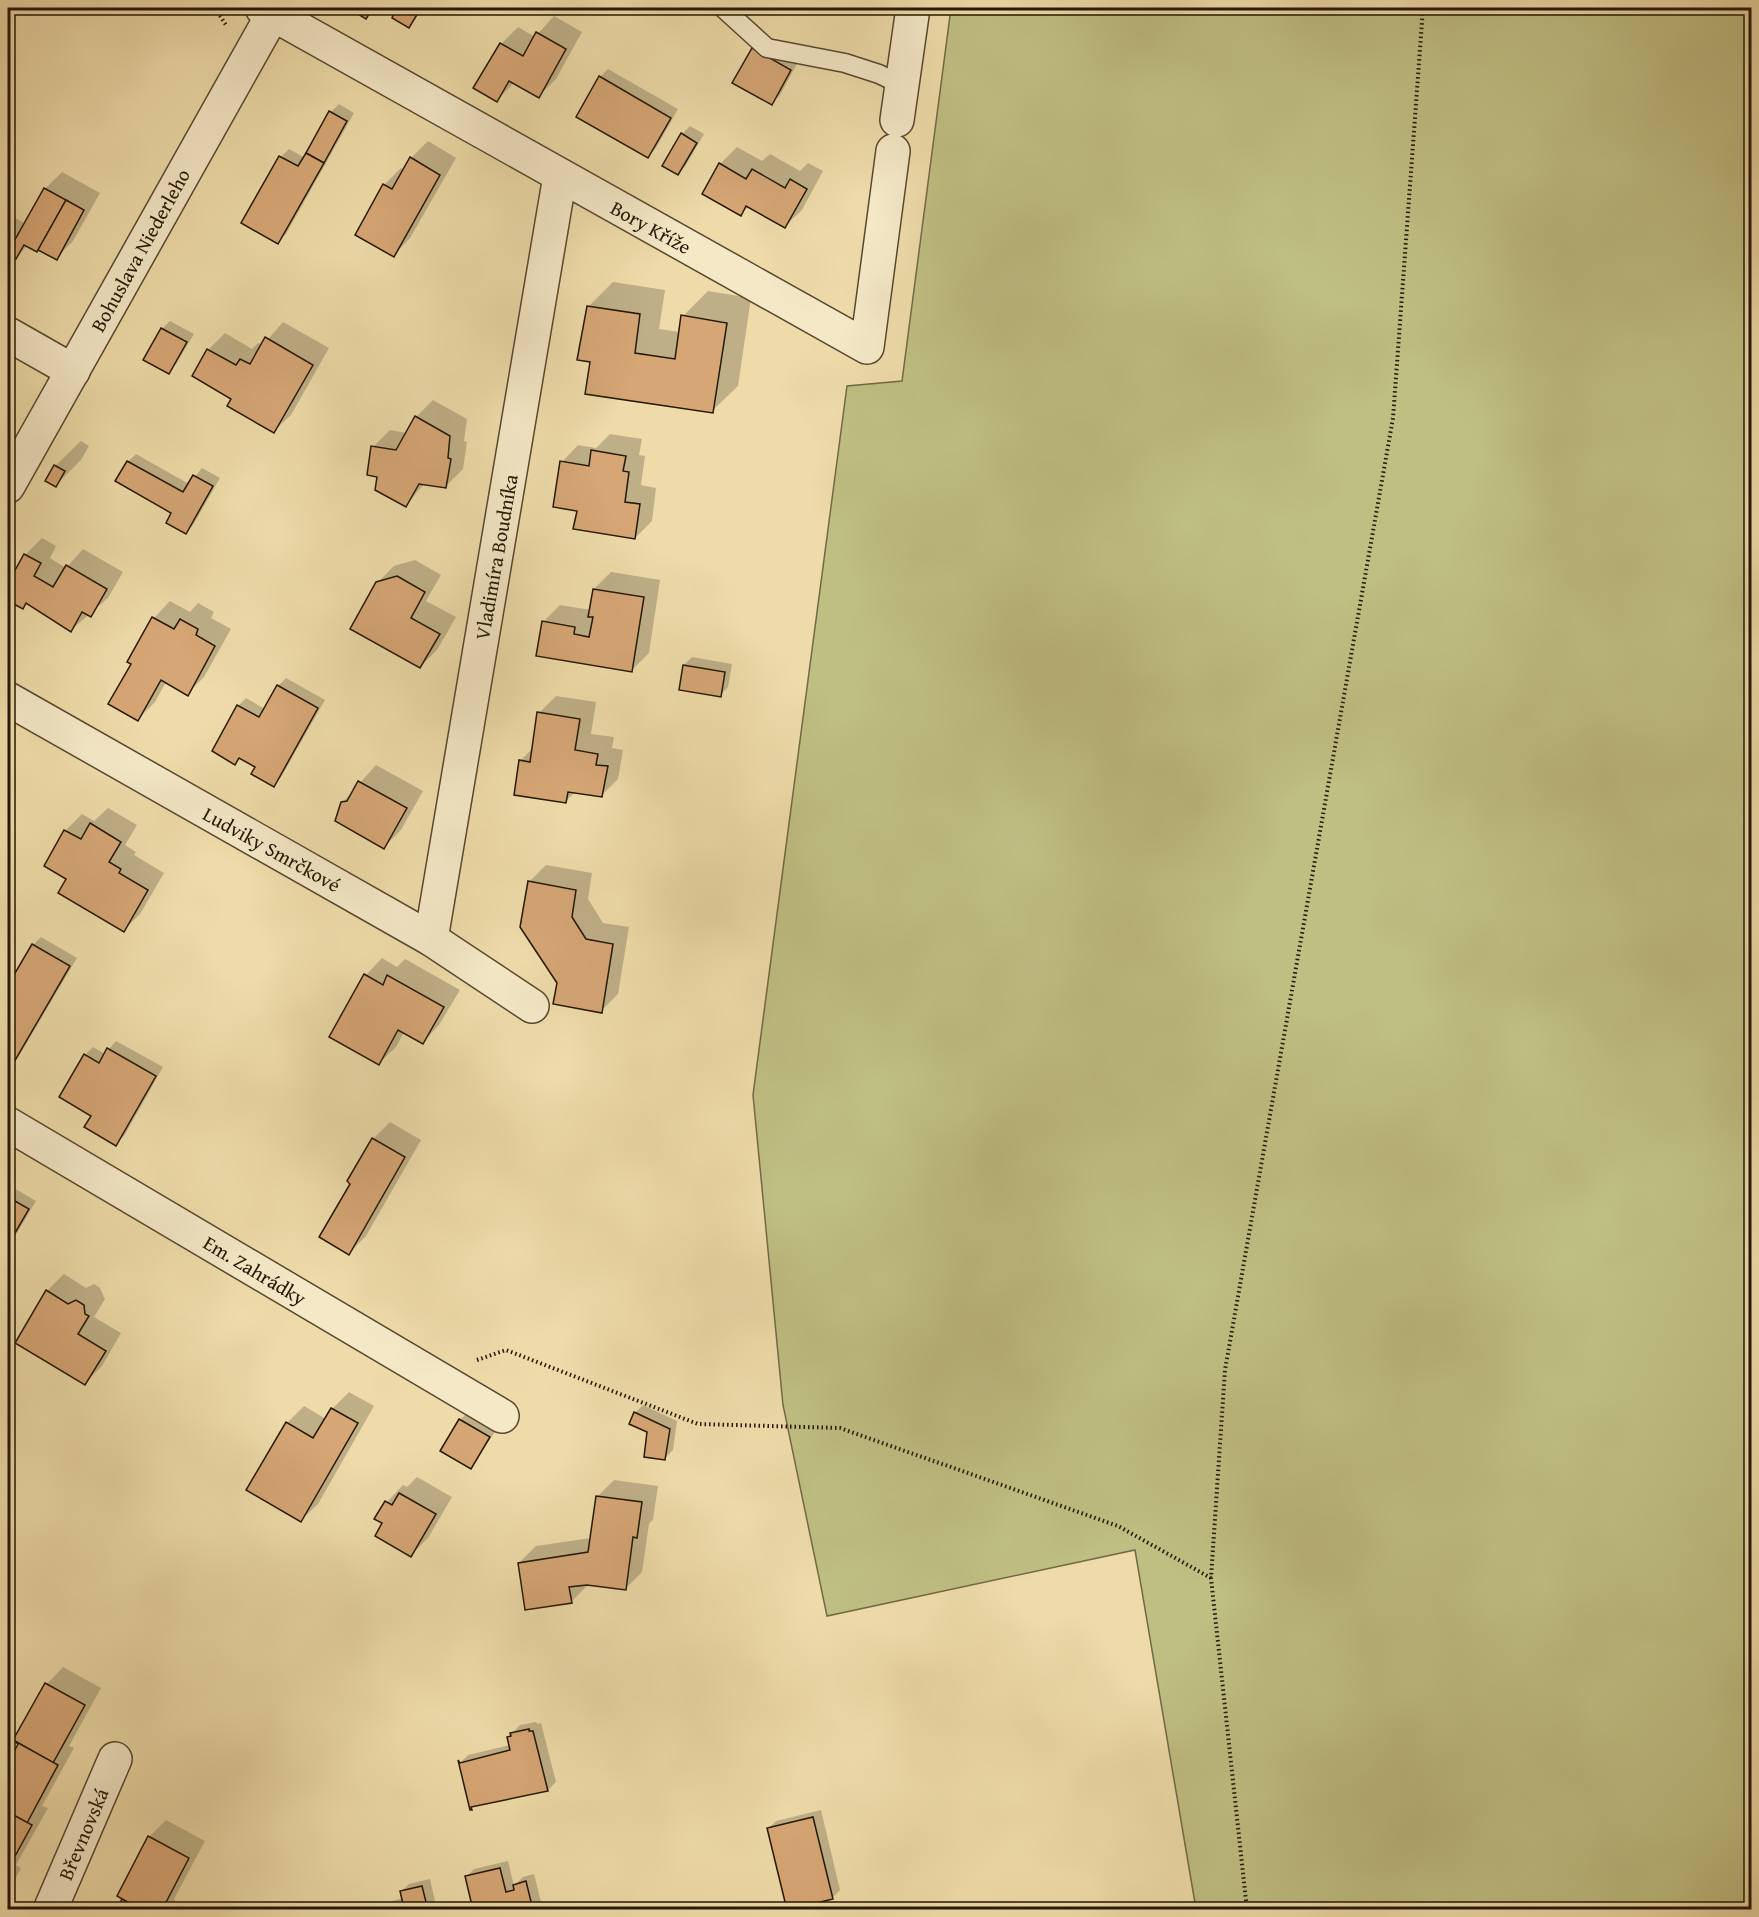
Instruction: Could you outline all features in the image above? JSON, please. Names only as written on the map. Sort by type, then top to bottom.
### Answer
[{"type":"street","points":[[902,85],[913,8]]},
{"type":"street","name":"Bory Kříže","points":[[267,10],[867,347],[902,85]]},
{"type":"street","name":"Bohuslava Niederleho","points":[[8,486],[73,371],[267,10]]},
{"type":"street","name":"Vladimíra Boudníka","points":[[431,939],[560,176]]},
{"type":"street","points":[[8,334],[73,371]]},
{"type":"street","name":"Ludviky Smrčkové","points":[[8,699],[431,939],[532,1006]]},
{"type":"street","name":"Em. Zahrádky","points":[[8,1124],[502,1416]]},
{"type":"street","name":"Břevnovská","points":[[50,1910],[116,1759]]},
{"type":"lane","points":[[723,8],[766,48],[845,63],[879,74],[902,85]]},
{"type":"path","points":[[1246,1910],[1211,1578],[1226,1370],[1393,418],[1423,8]]},
{"type":"path","points":[[434,1375],[506,1350],[698,1424],[840,1428],[1118,1526],[1211,1578]]},
{"type":"shaded area","points":[[951,8],[1751,8],[1751,1909],[1196,1909],[1135,1550],[827,1616],[783,1405],[753,1095],[847,386],[902,381]]},
{"type":"building","points":[[348,8],[373,8],[366,19]]},
{"type":"building","points":[[385,8],[421,8],[409,28],[392,18],[394,13]]},
{"type":"building","points":[[536,32],[566,49],[539,98],[509,81],[497,102],[473,88],[500,43],[523,56]]},
{"type":"building","points":[[752,48],[791,70],[772,105],[732,83]]},
{"type":"building","points":[[599,76],[671,118],[648,158],[576,117]]},
{"type":"building","points":[[329,111],[347,121],[324,163],[306,153]]},
{"type":"building","points":[[681,133],[697,143],[678,175],[662,166]]},
{"type":"building","points":[[306,153],[324,163],[278,244],[241,223],[279,156],[298,166]]},
{"type":"building","points":[[410,157],[440,175],[394,257],[355,235],[383,184],[392,189]]},
{"type":"building","points":[[719,163],[746,179],[752,169],[785,188],[790,179],[807,189],[785,228],[746,206],[741,216],[702,194]]},
{"type":"building","points":[[44,188],[66,200],[37,252],[24,245],[16,259],[8,254],[8,239],[13,243]]},
{"type":"building","points":[[66,200],[84,210],[57,260],[38,250]]},
{"type":"building","points":[[587,306],[640,314],[635,353],[675,359],[681,315],[727,323],[713,413],[585,394],[590,362],[577,360]]},
{"type":"building","points":[[161,328],[187,342],[169,374],[143,360]]},
{"type":"building","points":[[265,337],[313,365],[274,433],[227,406],[231,399],[192,376],[207,349],[236,365],[240,359],[250,364]]},
{"type":"building","points":[[415,416],[450,436],[448,458],[451,459],[446,488],[419,484],[406,507],[375,490],[377,477],[367,475],[371,446],[396,450]]},
{"type":"building","points":[[591,450],[626,456],[623,471],[629,472],[625,502],[640,504],[635,539],[573,529],[577,511],[553,507],[560,461],[589,466]]},
{"type":"building","points":[[127,461],[183,492],[193,475],[213,486],[186,534],[166,523],[171,513],[115,481]]},
{"type":"building","points":[[54,465],[65,471],[56,487],[45,481]]},
{"type":"building","points":[[24,554],[41,563],[34,576],[53,587],[66,565],[107,589],[91,617],[82,612],[71,632],[26,603],[23,609],[8,601],[8,583]]},
{"type":"building","points":[[397,576],[425,592],[411,618],[440,634],[420,668],[350,629],[376,582]]},
{"type":"building","points":[[593,589],[644,597],[632,672],[536,656],[542,621],[575,627],[574,634],[589,637],[593,617],[588,617]]},
{"type":"building","points":[[152,617],[174,629],[180,619],[198,629],[196,635],[215,646],[188,696],[161,680],[138,721],[108,704],[131,664],[127,662]]},
{"type":"building","points":[[683,665],[725,672],[721,697],[679,690]]},
{"type":"building","points":[[277,685],[318,708],[274,787],[251,774],[255,767],[239,758],[235,765],[212,751],[237,705],[259,717]]},
{"type":"building","points":[[537,712],[580,719],[575,750],[598,754],[596,765],[608,766],[602,797],[568,792],[566,803],[514,795],[519,760],[530,762]]},
{"type":"building","points":[[358,781],[407,808],[384,849],[335,821],[341,802],[347,801]]},
{"type":"building","points":[[90,823],[121,842],[109,862],[121,869],[119,873],[148,890],[124,932],[58,893],[66,879],[44,866],[64,830],[81,839]]},
{"type":"building","points":[[528,881],[576,890],[572,917],[586,939],[613,944],[602,1013],[553,1004],[557,983],[520,927]]},
{"type":"building","points":[[32,944],[70,966],[10,1069],[8,1068],[8,985]]},
{"type":"building","points":[[364,974],[383,985],[387,975],[444,1007],[423,1044],[398,1030],[379,1065],[329,1037]]},
{"type":"building","points":[[107,1048],[156,1076],[116,1146],[84,1127],[91,1116],[59,1097],[84,1054],[99,1063]]},
{"type":"building","points":[[372,1138],[405,1157],[349,1255],[319,1237],[350,1184],[347,1181]]},
{"type":"building","points":[[8,1197],[29,1209],[8,1245]]},
{"type":"building","points":[[46,1290],[68,1304],[76,1300],[84,1305],[85,1314],[89,1316],[78,1334],[106,1351],[85,1385],[15,1343]]},
{"type":"building","points":[[331,1408],[358,1423],[301,1522],[246,1490],[286,1422],[313,1438]]},
{"type":"building","points":[[634,1412],[670,1429],[665,1460],[644,1457],[647,1432],[629,1424]]},
{"type":"building","points":[[459,1419],[490,1437],[471,1469],[440,1451]]},
{"type":"building","points":[[399,1493],[436,1514],[411,1557],[375,1536],[382,1523],[374,1519],[385,1501],[392,1505]]},
{"type":"building","points":[[596,1496],[642,1502],[637,1538],[633,1537],[626,1590],[587,1585],[569,1587],[572,1603],[525,1610],[518,1563],[588,1552]]},
{"type":"building","points":[[45,1683],[85,1705],[53,1763],[13,1740]]},
{"type":"building","points":[[529,1729],[533,1731],[548,1791],[471,1807],[472,1810],[470,1810],[458,1760],[460,1763],[510,1750],[507,1737],[511,1736],[510,1733]]},
{"type":"building","points":[[13,1740],[58,1765],[27,1823],[8,1812],[8,1763],[18,1744]]},
{"type":"building","points":[[8,1812],[32,1825],[8,1869]]},
{"type":"building","points":[[813,1817],[833,1899],[787,1910],[767,1828]]},
{"type":"building","points":[[148,1836],[189,1858],[162,1910],[141,1910],[117,1896]]},
{"type":"building","points":[[500,1868],[506,1892],[514,1890],[513,1885],[526,1881],[533,1910],[473,1910],[465,1876]]},
{"type":"building","points":[[422,1886],[428,1910],[379,1910],[403,1904],[400,1891]]},
{"type":"building","points":[[122,1899],[141,1910],[116,1910]]}]
